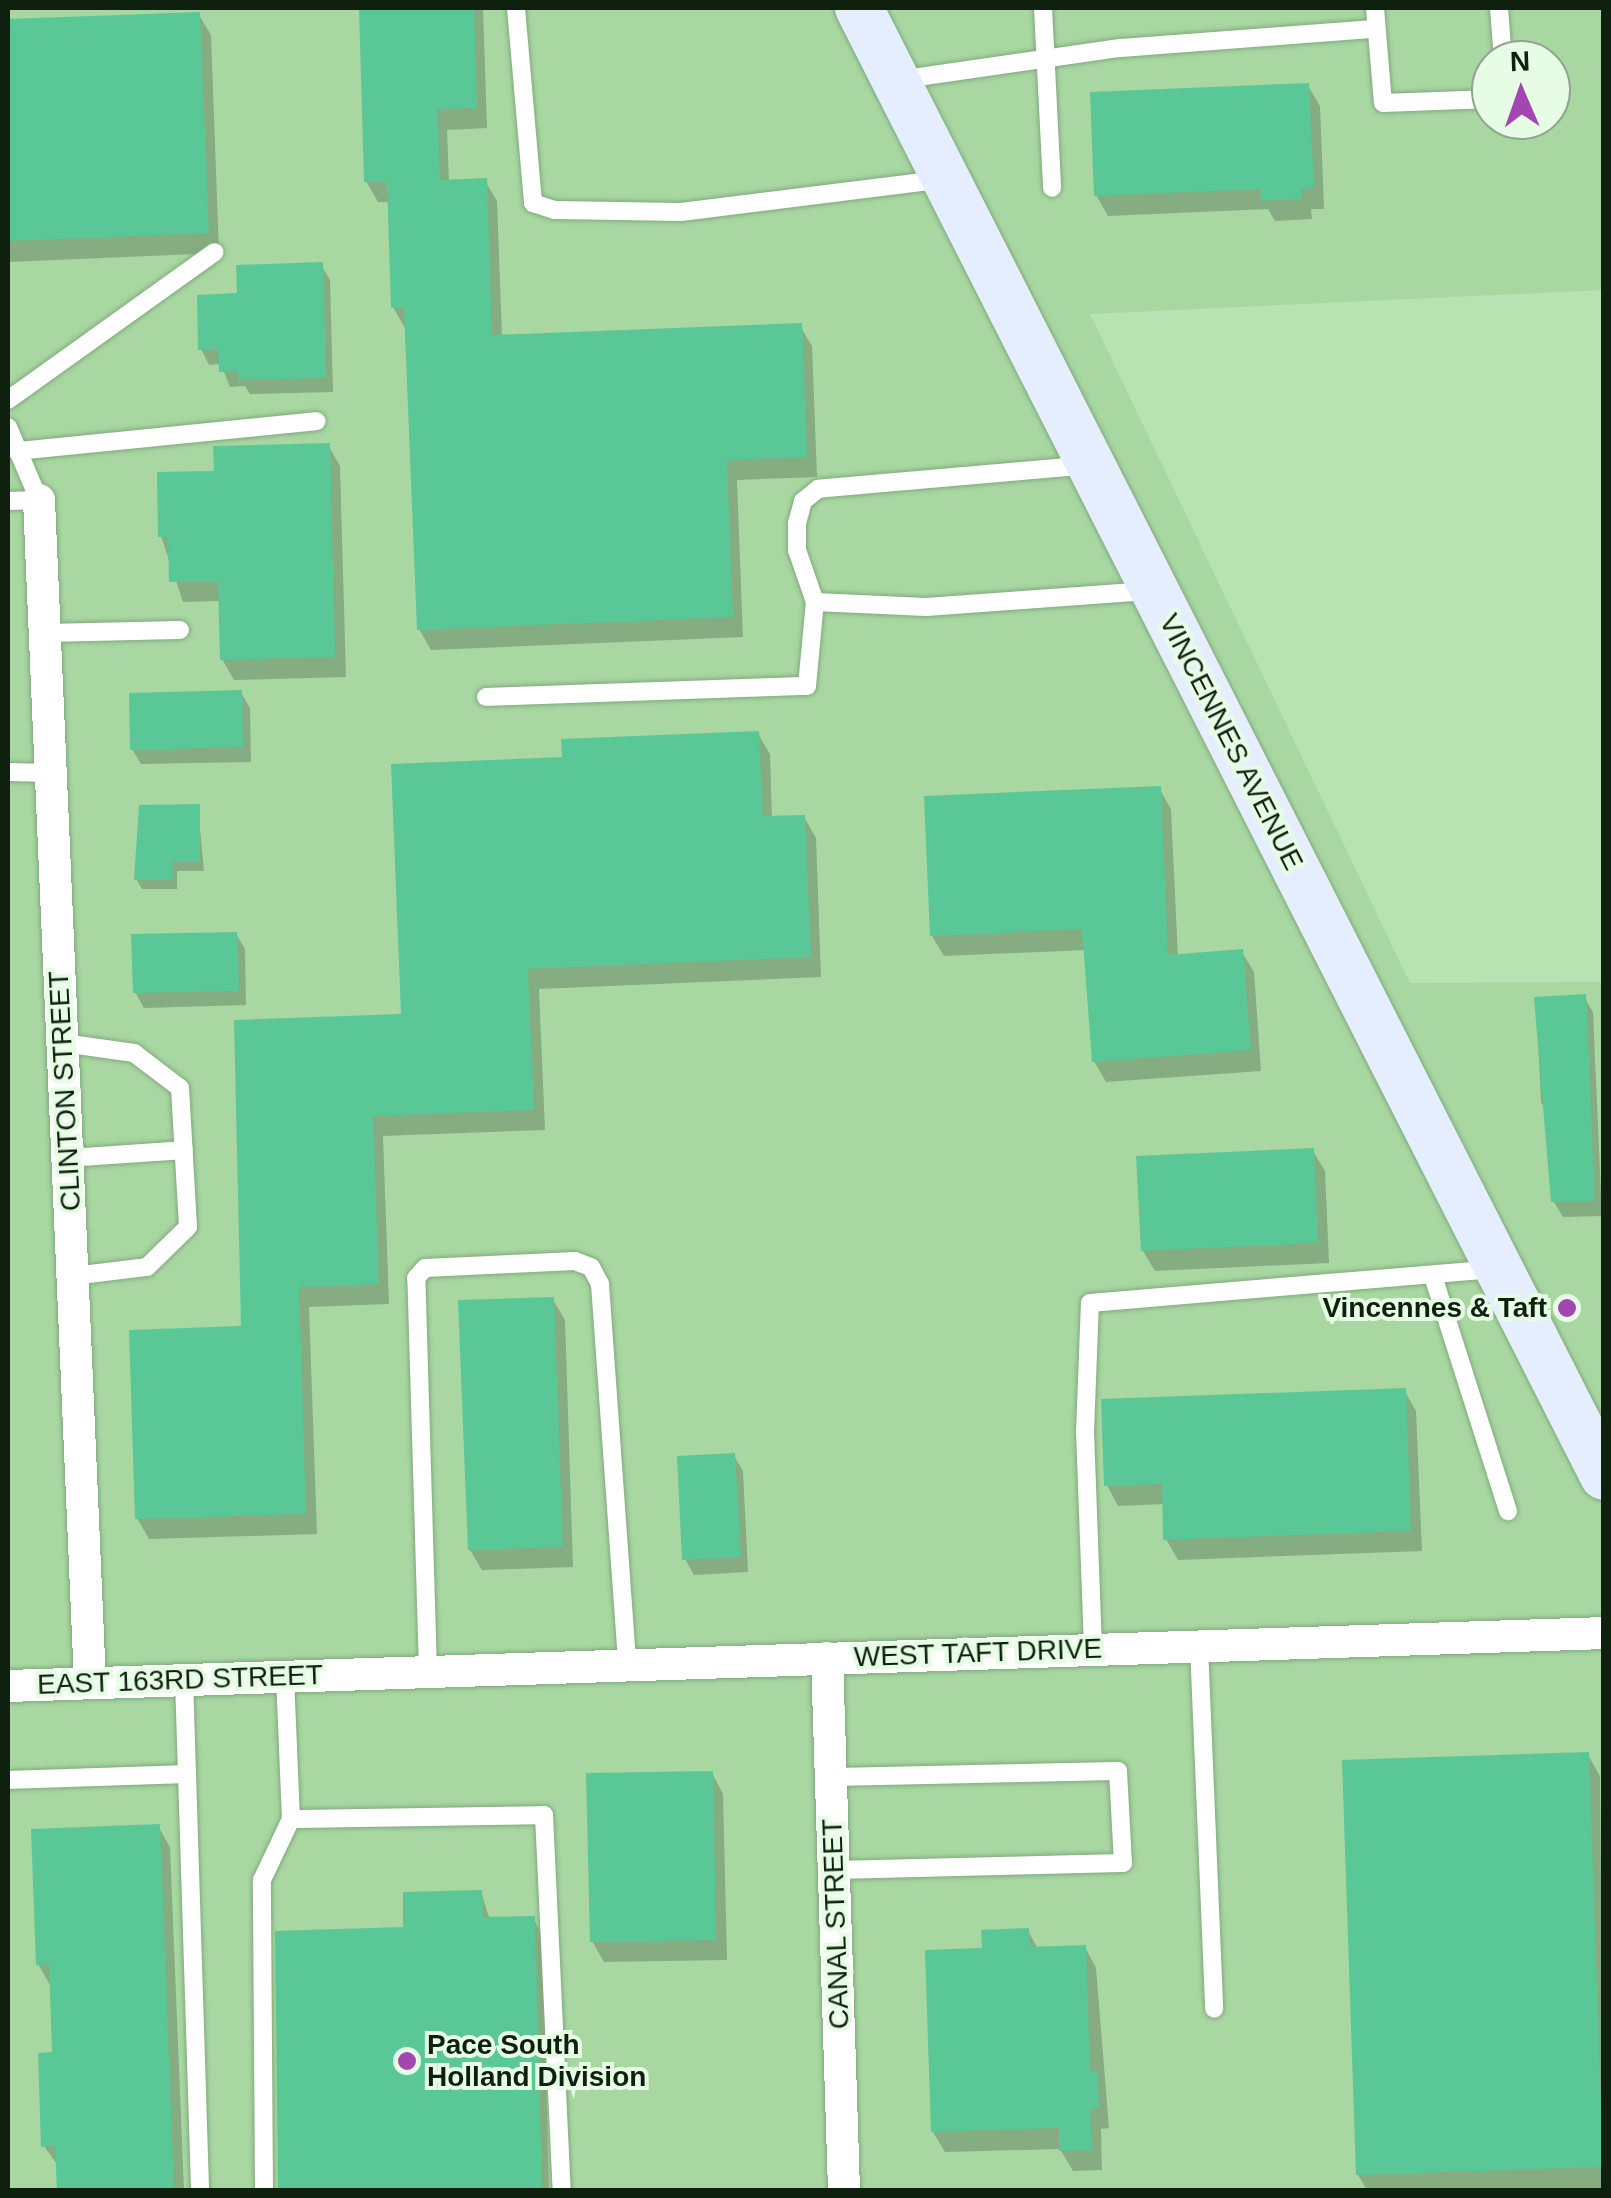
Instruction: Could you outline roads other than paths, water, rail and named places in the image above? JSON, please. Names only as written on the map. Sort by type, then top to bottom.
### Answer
[{"type":"street","name":"VINCENNES AVENUE","points":[[859,8],[1604,1476]]},
{"type":"street","name":"CLINTON STREET","points":[[24,500],[44,633],[90,1683]]},
{"type":"street","name":"WEST TAFT DRIVE","points":[[353,1674],[1604,1633]]},
{"type":"street","name":"CANAL STREET","points":[[828,1658],[844,2190]]},
{"type":"street","name":"EAST 163RD STREET","points":[[8,1686],[353,1674]]},
{"type":"lane","points":[[516,8],[533,203],[648,214],[945,178]]},
{"type":"lane","points":[[1044,8],[1052,188]]},
{"type":"lane","points":[[1374,8],[1383,103],[1471,99]]},
{"type":"lane","points":[[1499,8],[1501,40]]},
{"type":"lane","points":[[896,80],[1045,56],[1376,28]]},
{"type":"lane","points":[[8,400],[215,252]]},
{"type":"lane","points":[[13,449],[316,421]]},
{"type":"lane","points":[[8,427],[24,500]]},
{"type":"lane","points":[[486,698],[807,686],[814,602],[797,550],[802,501],[818,489],[1090,465]]},
{"type":"lane","points":[[814,602],[926,606],[1154,590]]},
{"type":"lane","points":[[44,633],[180,630]]},
{"type":"lane","points":[[8,772],[50,773]]},
{"type":"lane","points":[[63,1043],[134,1053],[180,1088],[188,1226],[147,1267],[73,1276]]},
{"type":"lane","points":[[68,1158],[184,1150]]},
{"type":"lane","points":[[428,1671],[416,1278],[426,1268],[575,1261],[591,1268],[600,1284],[627,1664]]},
{"type":"lane","points":[[1093,1649],[1085,1432],[1090,1303],[1498,1269]]},
{"type":"lane","points":[[1434,1276],[1508,1510]]},
{"type":"lane","points":[[1199,1646],[1214,2009]]},
{"type":"lane","points":[[264,2190],[262,1880],[291,1819],[285,1676]]},
{"type":"lane","points":[[184,1680],[200,2190]]},
{"type":"lane","points":[[831,1777],[1118,1771],[1123,1863],[834,1870]]},
{"type":"lane","points":[[8,1780],[187,1774]]},
{"type":"lane","points":[[291,1819],[544,1815],[562,2190]]},
{"type":"place","name":"Vincennes & Taft","points":[[1567,1308]]},
{"type":"place","name":"Pace South Holland Division","points":[[407,2061]]}]
